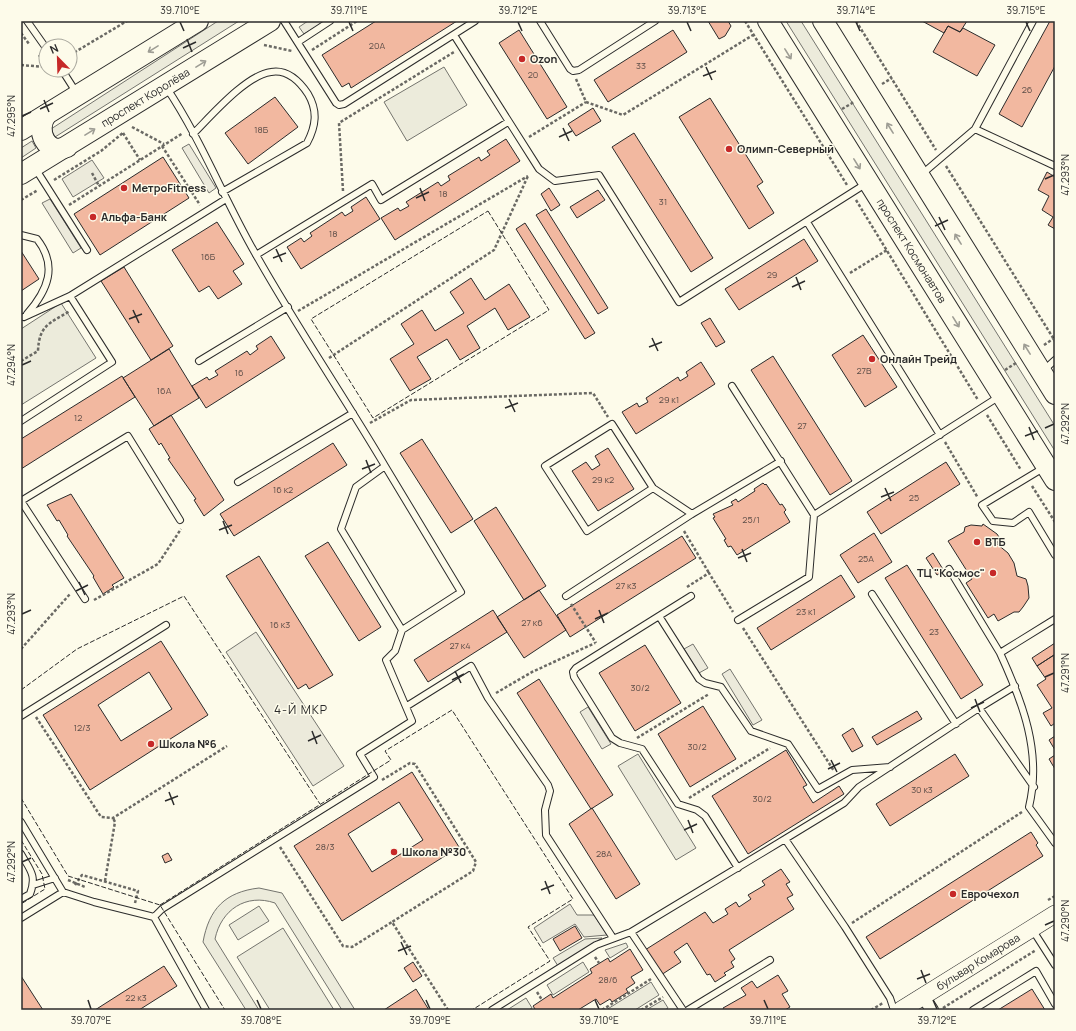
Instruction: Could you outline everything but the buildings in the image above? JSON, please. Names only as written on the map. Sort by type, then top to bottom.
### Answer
[{"type":"main road","points":[[21,130],[198,21]]},
{"type":"main road","name":"проспект Королёва","points":[[28,170],[270,21]]},
{"type":"main road","name":"проспект Космонавтов","points":[[768,21],[828,118],[860,188],[991,378],[1051,473]]},
{"type":"main road","points":[[823,21],[1030,354],[1048,366],[1055,394]]},
{"type":"main road","points":[[46,115],[41,121],[40,128],[47,145],[56,149],[66,147]]},
{"type":"street","name":"бульвар Комарова","points":[[901,1010],[1055,914]]},
{"type":"street","points":[[923,996],[932,1010]]},
{"type":"lane","points":[[27,21],[39,38]]},
{"type":"lane","points":[[284,21],[336,103],[340,105],[344,104],[475,21]]},
{"type":"lane","points":[[298,42],[330,21]]},
{"type":"lane","points":[[540,21],[570,69],[573,71],[579,70],[655,21]]},
{"type":"lane","points":[[920,177],[975,129],[1033,21]]},
{"type":"lane","points":[[454,35],[539,169],[555,181],[598,175],[679,302],[860,188]]},
{"type":"lane","points":[[192,131],[250,81],[271,72],[286,74],[300,82],[313,103],[316,117],[314,132],[307,143],[222,192]]},
{"type":"lane","points":[[67,78],[78,95]]},
{"type":"lane","points":[[154,917],[162,909],[374,777],[360,754],[412,721],[407,706],[386,660],[395,651],[402,630],[461,592],[363,428],[256,255],[222,192],[192,131],[165,86]]},
{"type":"lane","points":[[256,255],[372,184],[381,200],[508,122]]},
{"type":"lane","points":[[975,129],[1055,166]]},
{"type":"lane","points":[[28,170],[62,209],[87,250]]},
{"type":"lane","points":[[22,318],[70,296],[226,199]]},
{"type":"lane","points":[[807,222],[940,435]]},
{"type":"lane","points":[[21,235],[37,239],[44,248],[48,257],[49,274],[41,298],[22,318]]},
{"type":"lane","points":[[21,421],[112,362],[70,296]]},
{"type":"lane","points":[[199,361],[288,307]]},
{"type":"lane","points":[[732,386],[814,515],[809,577],[738,620]]},
{"type":"lane","points":[[814,515],[1002,396]]},
{"type":"lane","points":[[238,482],[353,413]]},
{"type":"lane","points":[[653,488],[587,532],[545,466],[612,424],[653,488],[692,514]]},
{"type":"lane","points":[[85,599],[21,501],[128,436],[180,520]]},
{"type":"lane","points":[[566,596],[692,514],[781,461]]},
{"type":"lane","points":[[385,466],[356,487],[341,529],[402,630]]},
{"type":"lane","points":[[1051,473],[1026,478],[982,505],[993,521],[1013,523],[1029,512],[1055,555]]},
{"type":"lane","points":[[949,569],[1000,654],[1015,686],[1031,738],[1034,787],[1029,808],[1055,843]]},
{"type":"lane","points":[[872,594],[956,724]]},
{"type":"lane","points":[[691,596],[576,668],[573,672],[574,677],[612,738],[615,741],[626,745],[637,747],[645,753],[678,804],[697,810],[705,816],[738,868]]},
{"type":"lane","points":[[659,616],[698,679],[706,683],[722,686],[751,731],[788,744],[818,789],[852,770],[890,767]]},
{"type":"lane","points":[[1000,654],[1055,619]]},
{"type":"lane","points":[[21,716],[166,625]]},
{"type":"lane","points":[[407,706],[471,666],[488,698],[548,785],[550,791],[545,810],[546,835],[613,938]]},
{"type":"lane","points":[[492,1010],[596,945],[631,932],[759,856],[844,803],[860,787],[979,708],[1015,686]]},
{"type":"lane","points":[[979,708],[1034,787]]},
{"type":"lane","points":[[21,822],[63,892],[94,902],[154,917],[206,1010]]},
{"type":"lane","points":[[786,839],[845,927],[890,998],[894,1010]]},
{"type":"lane","points":[[755,850],[759,856]]},
{"type":"lane","points":[[21,854],[33,875],[33,885],[30,894],[21,899]]},
{"type":"lane","points":[[33,885],[55,878]]},
{"type":"lane","points":[[21,918],[63,892]]},
{"type":"lane","points":[[1032,928],[1055,965]]},
{"type":"lane","points":[[631,932],[683,1010]]},
{"type":"lane","points":[[688,1010],[770,960]]},
{"type":"lane","points":[[973,1010],[1036,970],[1055,1004]]},
{"type":"path","points":[[78,50],[127,21]]},
{"type":"path","points":[[745,21],[753,35],[860,188],[887,250],[1026,478],[1055,522]]},
{"type":"path","points":[[856,21],[1054,340],[972,389]]},
{"type":"path","points":[[573,71],[586,102],[623,115],[753,35]]},
{"type":"path","points":[[344,201],[339,123],[462,47]]},
{"type":"path","points":[[21,65],[38,66]]},
{"type":"path","points":[[828,118],[868,93]]},
{"type":"path","points":[[521,142],[586,102]]},
{"type":"path","points":[[132,127],[164,145],[205,212]]},
{"type":"path","points":[[62,209],[164,145],[192,131]]},
{"type":"path","points":[[123,133],[140,160]]},
{"type":"path","points":[[292,314],[539,169]]},
{"type":"path","points":[[92,173],[99,186]]},
{"type":"path","points":[[322,362],[494,250],[528,176]]},
{"type":"path","points":[[842,278],[887,250]]},
{"type":"path","points":[[21,361],[38,351],[38,337],[45,327],[76,306]]},
{"type":"path","points":[[363,428],[411,400],[593,393],[612,424]]},
{"type":"path","points":[[940,435],[982,505]]},
{"type":"path","points":[[85,599],[88,604],[158,564],[183,526],[180,520]]},
{"type":"path","points":[[679,523],[709,573]]},
{"type":"path","points":[[21,649],[76,586]]},
{"type":"path","points":[[738,620],[838,778]]},
{"type":"path","points":[[488,698],[532,672],[595,643]]},
{"type":"path","points":[[626,745],[722,686]]},
{"type":"path","points":[[32,709],[101,817],[113,818],[227,746]]},
{"type":"path","points":[[678,804],[781,742]]},
{"type":"path","points":[[275,839],[343,946],[352,947],[473,871],[476,862],[415,764],[410,763],[378,783],[374,777]]},
{"type":"path","points":[[845,927],[1029,808]]},
{"type":"path","points":[[105,881],[116,822],[113,818]]},
{"type":"path","points":[[76,884],[82,874],[138,891],[135,903]]},
{"type":"path","points":[[392,922],[448,1010]]},
{"type":"path","points":[[941,1010],[1043,946]]},
{"type":"path","points":[[602,1010],[653,978]]},
{"type":"path","points":[[641,1010],[665,995]]},
{"type":"shaded area","points":[[218,21],[239,21],[55,137],[51,129]]},
{"type":"shaded area","points":[[308,21],[325,21],[304,34],[299,27]]},
{"type":"shaded area","points":[[786,21],[801,21],[1055,426],[1055,451]]},
{"type":"shaded area","points":[[444,67],[467,105],[407,141],[384,102]]},
{"type":"shaded area","points":[[32,141],[36,148],[21,158],[21,148]]},
{"type":"shaded area","points":[[189,144],[216,188],[209,193],[182,148]]},
{"type":"shaded area","points":[[92,160],[104,178],[73,197],[62,179]]},
{"type":"shaded area","points":[[50,199],[81,248],[73,253],[42,203]]},
{"type":"shaded area","points":[[61,303],[96,358],[21,405],[21,329]]},
{"type":"shaded area","points":[[256,632],[344,766],[313,786],[226,652]]},
{"type":"shaded area","points":[[693,644],[708,668],[699,673],[684,649]]},
{"type":"shaded area","points":[[730,669],[762,720],[753,725],[722,674]]},
{"type":"shaded area","points":[[588,707],[611,744],[602,749],[580,712]]},
{"type":"shaded area","points":[[638,754],[696,848],[676,860],[618,766]]},
{"type":"shaded area","points":[[259,888],[282,893],[355,1010],[342,1010],[275,903],[264,900],[254,900],[236,906],[229,912],[218,929],[215,939],[259,1010],[246,1010],[203,942],[214,911],[220,904],[237,893]]},
{"type":"shaded area","points":[[570,904],[577,915],[594,915],[607,935],[584,937],[575,924],[543,943],[534,928]]},
{"type":"shaded area","points":[[259,906],[269,921],[238,940],[229,925]]},
{"type":"shaded area","points":[[283,928],[334,1010],[270,1010],[237,957]]},
{"type":"shaded area","points":[[602,938],[558,966],[553,958],[585,939]]},
{"type":"shaded area","points":[[626,943],[628,947],[610,958],[605,950]]},
{"type":"shaded area","points":[[583,962],[589,972],[553,995],[547,985]]},
{"type":"shaded area","points":[[651,982],[659,995],[635,1010],[606,1010]]},
{"type":"shaded area","points":[[526,998],[532,1008],[529,1010],[507,1010]]},
{"type":"shaded area","points":[[663,1000],[668,1008],[665,1010],[646,1010]]},
{"type":"fence","points":[[488,211],[549,310],[373,418],[311,319],[488,211]]},
{"type":"fence","points":[[21,690],[77,649],[184,596],[320,804]]},
{"type":"fence","points":[[160,905],[391,760],[385,751],[452,710],[573,899],[528,927],[550,961],[472,1010]]},
{"type":"fence","points":[[21,798],[68,876],[160,905],[225,1010]]},
{"type":"fence","points":[[21,840],[42,874],[45,889],[21,904]]},
{"type":"place","name":"Ozon","points":[[522,59]]},
{"type":"place","name":"Олимп-Северный","points":[[729,149]]},
{"type":"place","name":"МетроFitness","points":[[124,188]]},
{"type":"place","name":"Альфа-Банк","points":[[93,217]]},
{"type":"place","name":"Онлайн Трейд","points":[[872,359]]},
{"type":"place","name":"ВТБ","points":[[977,542]]},
{"type":"place","name":"ТЦ \"Космос\"","points":[[993,573]]},
{"type":"place","name":"Школа №6","points":[[151,744]]},
{"type":"place","name":"Школа №30","points":[[394,852]]},
{"type":"place","name":"Еврочехол","points":[[953,894]]},
{"type":"district","name":"4-Й МКР","points":[[301,710]]}]
